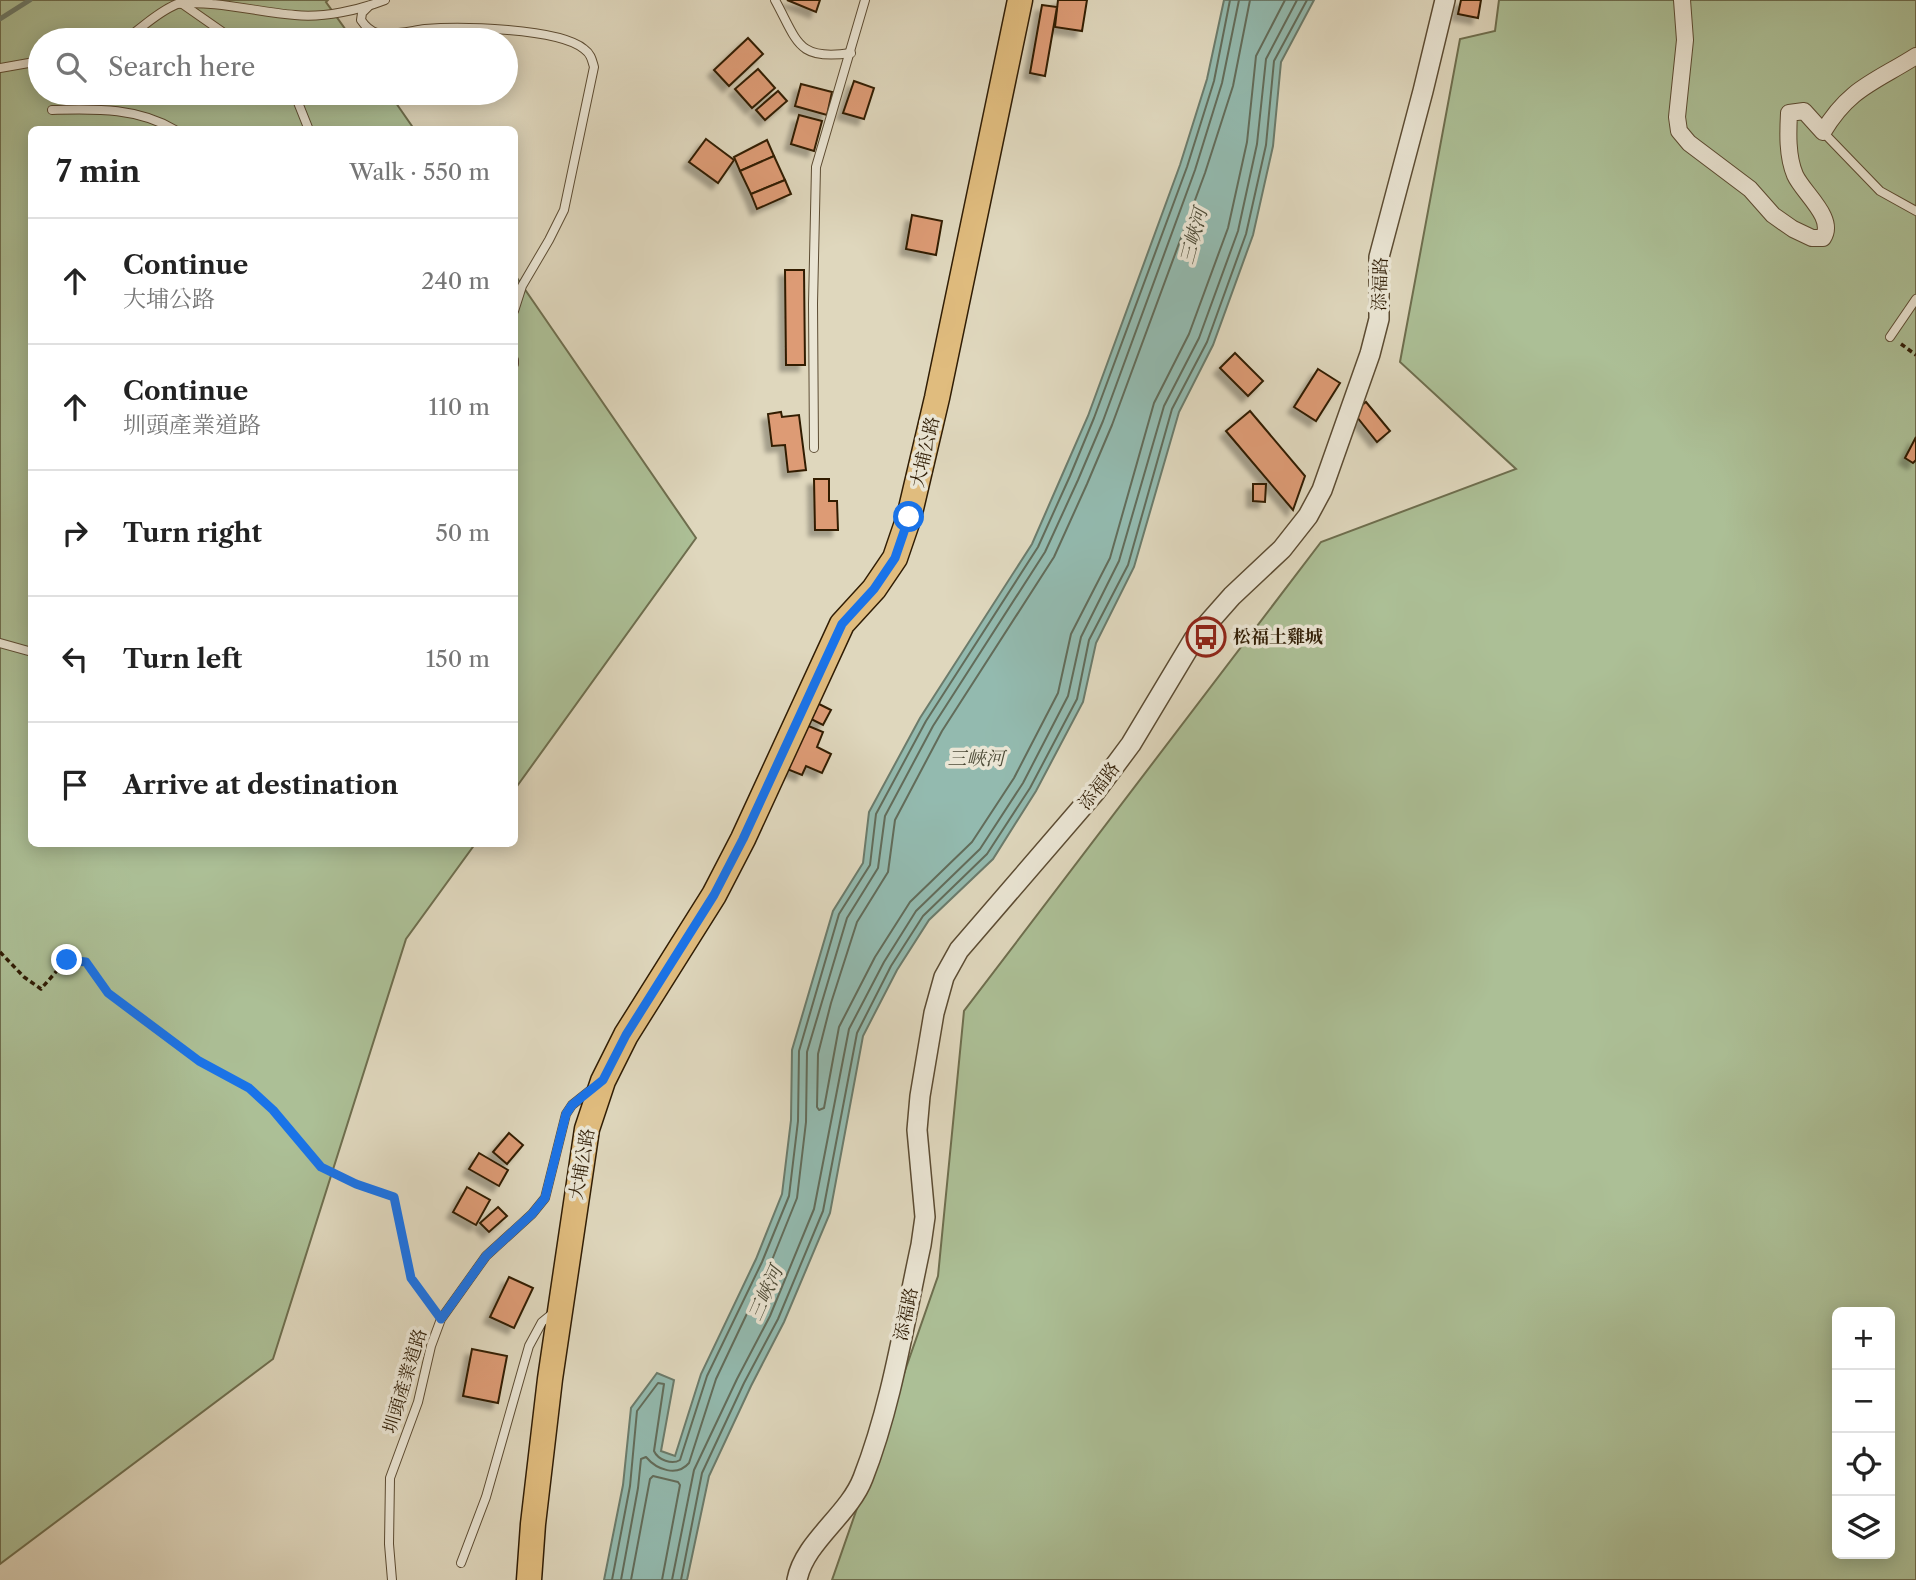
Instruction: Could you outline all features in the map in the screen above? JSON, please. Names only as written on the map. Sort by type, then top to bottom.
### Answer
[{"type":"main road","name":"大埔公路","points":[[530,1580],[533,1524],[560,1307],[587,1129],[603,1080],[626,1035],[714,895],[743,839],[842,624],[874,589],[895,558],[909,517],[937,398],[1020,0]]},
{"type":"street","name":"添福路","points":[[797,1580],[799,1570],[813,1548],[849,1505],[862,1480],[884,1414],[923,1227],[923,1189],[917,1130],[934,1013],[944,977],[959,950],[1103,782],[1131,744],[1194,639],[1232,596],[1282,549],[1308,516],[1322,489],[1379,318],[1379,257],[1436,43],[1444,0]]},
{"type":"street","points":[[1682,0],[1685,40],[1677,117],[1679,131],[1689,143],[1750,189],[1773,215],[1793,229],[1812,237],[1823,238],[1827,232],[1826,222],[1795,174],[1790,155],[1789,113],[1804,111],[1823,132],[1834,113],[1858,90],[1916,56]]},
{"type":"lane","points":[[140,28],[153,18],[191,0],[229,1],[295,15],[315,15],[369,6],[385,0]]},
{"type":"lane","points":[[775,0],[795,38],[804,48],[816,55],[828,57],[851,53]]},
{"type":"lane","points":[[814,448],[816,167],[865,0]]},
{"type":"lane","points":[[181,3],[217,28]]},
{"type":"lane","points":[[368,28],[361,20],[362,13],[369,6]]},
{"type":"lane","points":[[518,32],[560,38],[585,49],[591,56],[594,67],[564,210],[550,240],[522,286],[518,298]]},
{"type":"lane","points":[[0,68],[28,63]]},
{"type":"lane","points":[[299,105],[307,126]]},
{"type":"lane","points":[[52,110],[130,111],[169,126]]},
{"type":"lane","points":[[1823,132],[1880,191],[1916,211]]},
{"type":"lane","points":[[1890,337],[1916,299]]},
{"type":"lane","points":[[0,643],[28,651]]},
{"type":"lane","name":"圳頭產業道路","points":[[393,1580],[390,1478],[418,1402],[431,1346],[441,1319],[486,1256],[540,1206],[549,1187],[566,1114],[572,1105],[603,1080]]},
{"type":"lane","points":[[461,1563],[486,1497],[529,1346],[542,1322],[560,1307]]},
{"type":"path","points":[[1890,337],[1916,355]]},
{"type":"path","points":[[0,952],[41,989],[67,960],[86,962],[108,993],[199,1061],[249,1088],[273,1110],[321,1167],[356,1184],[394,1197],[411,1278],[441,1319]]},
{"type":"green space","points":[[0,0],[328,0],[326,2],[344,28],[28,28],[28,105],[397,105],[412,126],[28,126],[28,847],[473,847],[406,939],[273,1359],[0,1564]]},
{"type":"green space","points":[[1499,0],[1916,0],[1916,1580],[832,1580],[938,1276],[964,1011],[1321,542],[1516,469],[1400,362],[1460,39],[1495,31]]},
{"type":"green space","points":[[518,279],[696,538],[518,785]]},
{"type":"water","name":"三峽河","points":[[1224,0],[1314,0],[1281,62],[1273,146],[1253,235],[1213,345],[1179,412],[1134,567],[1096,643],[1083,702],[1036,791],[993,859],[929,920],[897,970],[863,1036],[830,1213],[784,1322],[709,1476],[687,1580],[604,1580],[623,1485],[631,1408],[657,1373],[674,1380],[661,1451],[675,1456],[701,1374],[756,1259],[782,1194],[791,1120],[792,1050],[833,911],[863,863],[869,812],[920,718],[1032,544],[1088,416],[1180,165],[1207,79]]},
{"type":"building","points":[[787,0],[820,0],[816,12]]},
{"type":"building","points":[[1058,0],[1087,0],[1082,31],[1055,27]]},
{"type":"building","points":[[1461,0],[1481,0],[1478,18],[1458,14]]},
{"type":"building","points":[[1042,5],[1057,7],[1045,76],[1030,73]]},
{"type":"building","points":[[748,38],[763,54],[729,86],[714,70]]},
{"type":"building","points":[[758,69],[775,88],[752,108],[735,89]]},
{"type":"building","points":[[854,81],[874,88],[864,119],[843,113]]},
{"type":"building","points":[[801,84],[832,92],[827,115],[795,106]]},
{"type":"building","points":[[778,91],[787,101],[765,120],[756,110]]},
{"type":"building","points":[[799,115],[822,121],[814,151],[791,144]]},
{"type":"building","points":[[706,139],[734,160],[718,183],[689,162]]},
{"type":"building","points":[[767,140],[774,156],[740,171],[734,157]]},
{"type":"building","points":[[774,156],[785,180],[751,194],[740,171]]},
{"type":"building","points":[[785,180],[791,194],[757,209],[751,194]]},
{"type":"building","points":[[912,215],[942,221],[936,255],[906,249]]},
{"type":"building","points":[[785,270],[804,270],[805,365],[786,365]]},
{"type":"building","points":[[1235,353],[1263,381],[1248,396],[1220,368]]},
{"type":"building","points":[[1318,369],[1340,383],[1316,421],[1294,407]]},
{"type":"building","points":[[1366,402],[1390,431],[1377,442],[1353,412]]},
{"type":"building","points":[[1250,411],[1305,476],[1293,510],[1226,431]]},
{"type":"building","points":[[781,412],[782,417],[799,415],[806,470],[788,472],[785,445],[772,446],[768,414]]},
{"type":"building","points":[[1916,437],[1916,460],[1913,463],[1905,458]]},
{"type":"building","points":[[814,479],[829,479],[829,501],[837,501],[838,530],[815,530]]},
{"type":"building","points":[[1253,484],[1266,484],[1265,502],[1253,501]]},
{"type":"building","points":[[815,702],[831,710],[823,725],[807,717]]},
{"type":"building","points":[[806,725],[823,732],[817,747],[831,754],[822,773],[806,766],[802,775],[787,769]]},
{"type":"building","points":[[509,1133],[523,1145],[507,1164],[493,1152]]},
{"type":"building","points":[[479,1153],[508,1170],[499,1186],[469,1169]]},
{"type":"building","points":[[467,1187],[490,1200],[476,1225],[453,1212]]},
{"type":"building","points":[[498,1207],[507,1216],[489,1232],[480,1223]]},
{"type":"building","points":[[509,1277],[533,1288],[514,1328],[490,1317]]},
{"type":"building","points":[[472,1349],[507,1356],[498,1403],[463,1396]]},
{"type":"waterway","points":[[0,19],[30,0]]},
{"type":"place","name":"松福土雞城","points":[[1206,637]]},
{"type":"route","points":[[67,960],[86,962],[108,993],[199,1061],[249,1088],[273,1110],[321,1167],[356,1184],[394,1197],[411,1278],[441,1319],[486,1256],[532,1214],[545,1198],[566,1114],[572,1105],[603,1080],[626,1035],[714,895],[743,839],[824,658],[842,624],[874,589],[895,558],[909,517]]}]
